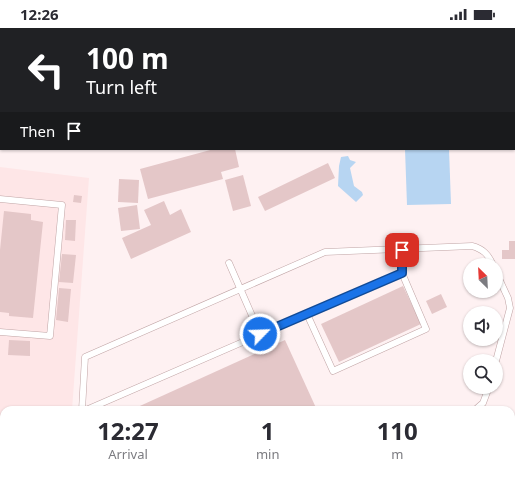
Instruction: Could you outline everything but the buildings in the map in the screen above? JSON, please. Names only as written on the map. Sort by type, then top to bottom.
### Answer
[{"type":"lane","points":[[0,200],[62,205],[50,336],[0,332]]},
{"type":"lane","points":[[82,406],[85,357],[326,252],[472,246],[484,250],[490,258]]},
{"type":"lane","points":[[307,314],[333,371],[426,329],[402,273],[402,250]]},
{"type":"lane","points":[[229,264],[260,334]]},
{"type":"lane","points":[[95,406],[402,273]]},
{"type":"lane","points":[[498,354],[510,308],[508,298],[503,287]]},
{"type":"lane","points":[[480,406],[483,403],[486,394]]},
{"type":"shaded area","points":[[0,167],[89,178],[72,406],[0,406]]},
{"type":"water","points":[[405,150],[449,150],[451,204],[407,205]]},
{"type":"water","points":[[348,156],[350,160],[356,162],[350,168],[354,186],[362,192],[363,195],[356,202],[338,186],[341,157]]},
{"type":"route","points":[[260,334],[402,273],[402,250]]}]
